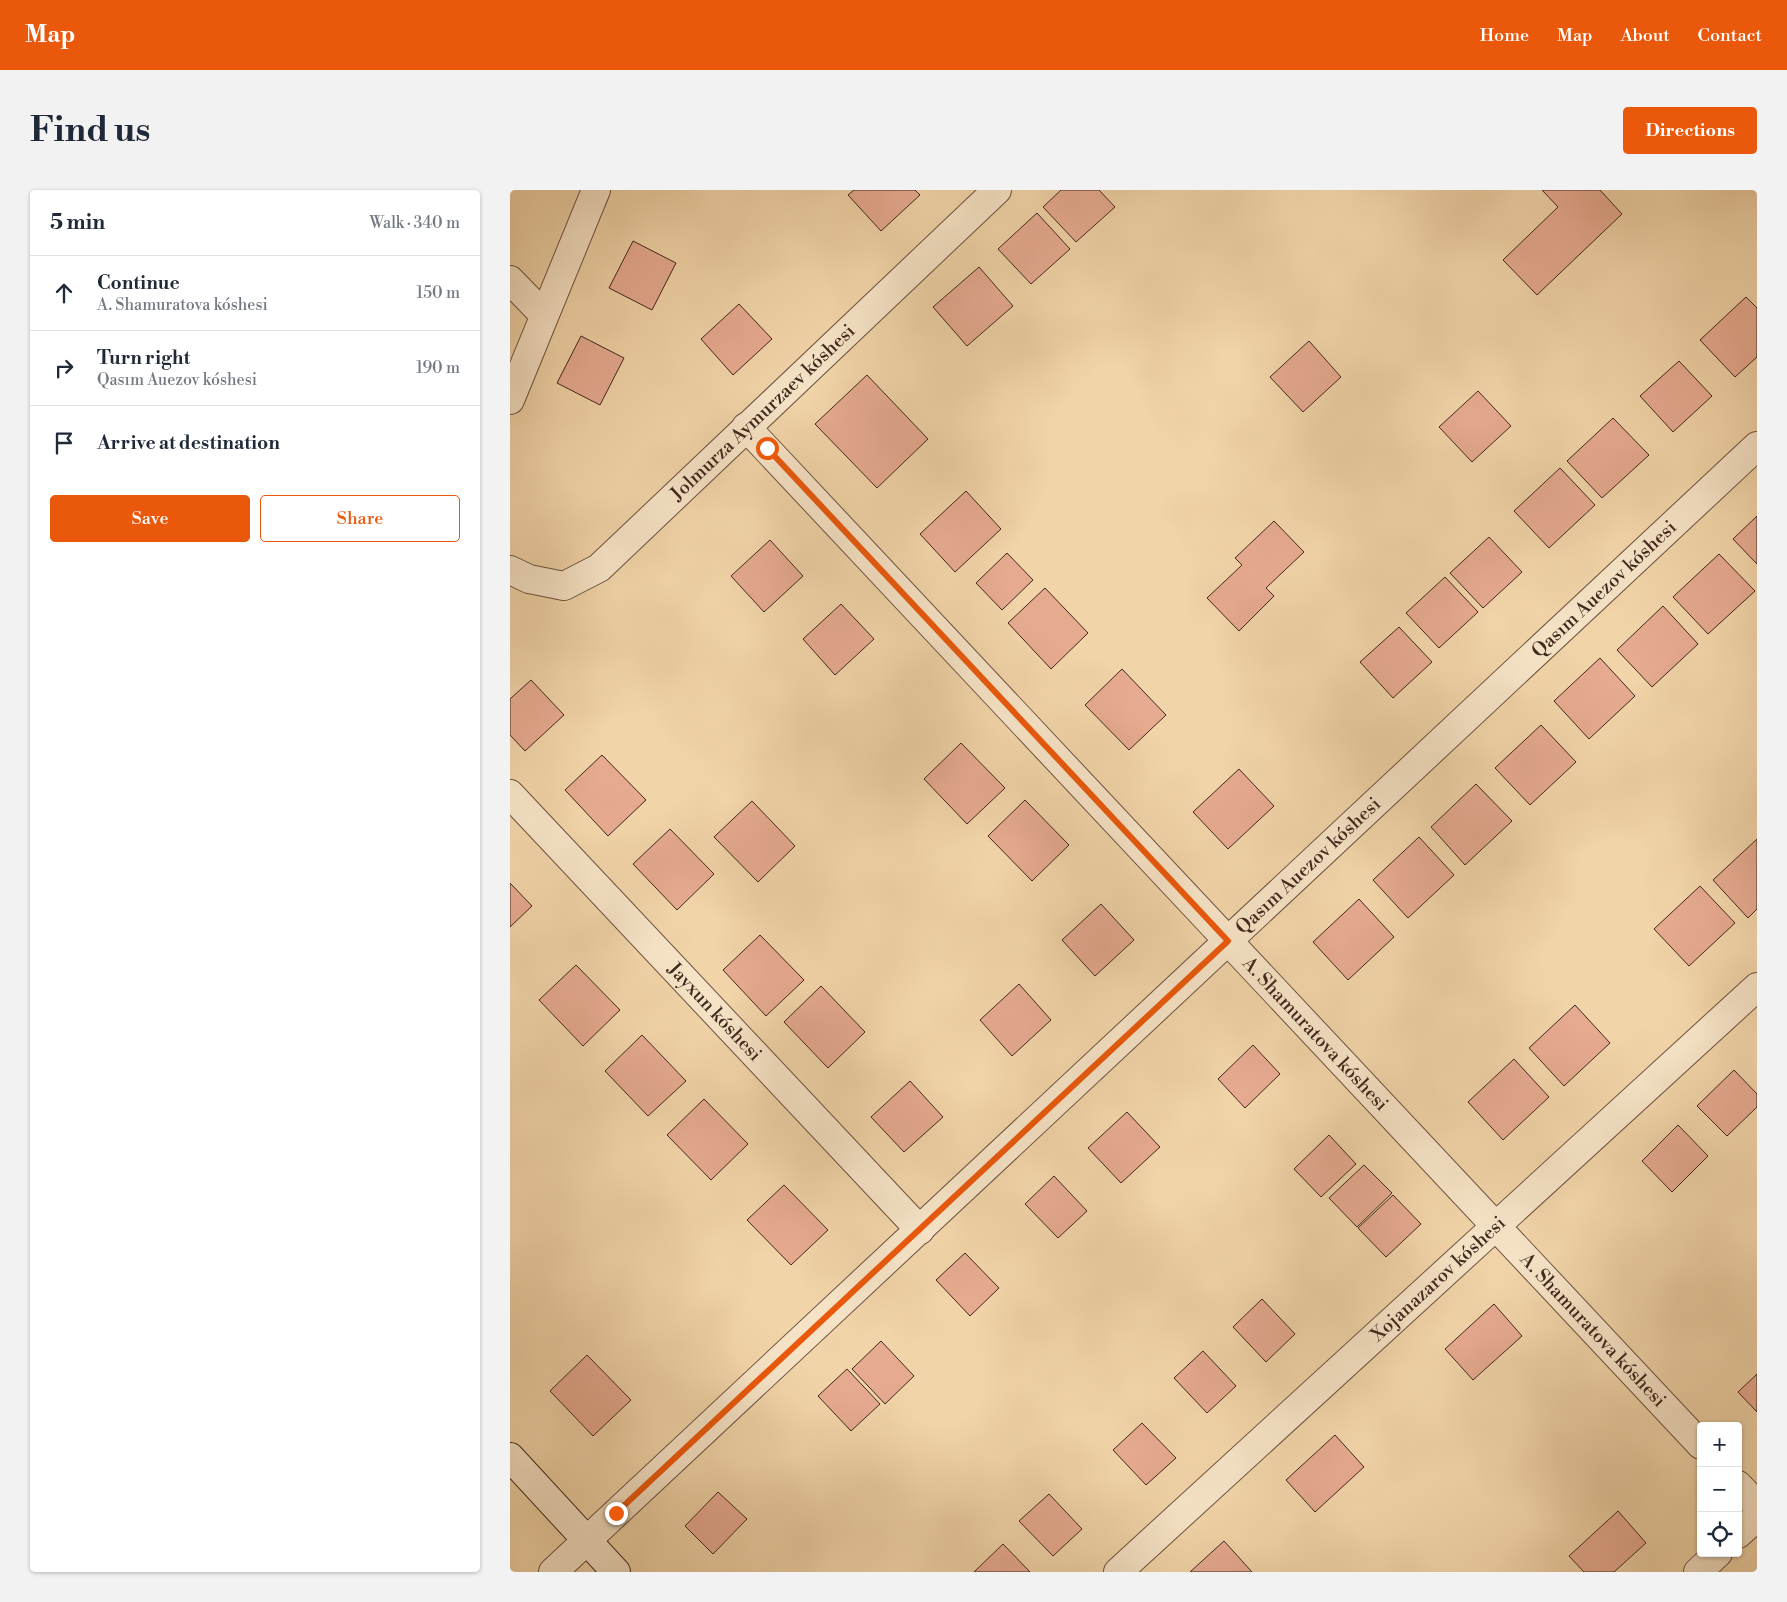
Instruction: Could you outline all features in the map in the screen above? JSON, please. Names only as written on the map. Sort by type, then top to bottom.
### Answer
[{"type":"street","points":[[510,400],[596,190]]},
{"type":"street","name":"Jolmurza Aymurzaev kóshesi","points":[[510,570],[529,579],[564,586],[599,568],[997,190]]},
{"type":"street","points":[[510,280],[544,315]]},
{"type":"street","name":"A. Shamuratova kóshesi","points":[[746,427],[1697,1441]]},
{"type":"street","name":"Qasım Auezov kóshesi","points":[[553,1572],[1757,446]]},
{"type":"street","name":"Jayxun kóshesi","points":[[510,794],[920,1230]]},
{"type":"street","name":"Xojanazarov kóshesi","points":[[1118,1572],[1757,987]]},
{"type":"street","points":[[510,1457],[616,1572]]},
{"type":"street","points":[[1742,1489],[1757,1505]]},
{"type":"street","points":[[1742,1530],[1757,1517]]},
{"type":"street","points":[[1698,1572],[1714,1557]]},
{"type":"building","points":[[854,190],[915,190],[920,195],[881,231],[848,195]]},
{"type":"building","points":[[1061,190],[1099,190],[1115,207],[1076,242],[1043,207]]},
{"type":"building","points":[[1542,190],[1600,190],[1622,214],[1537,295],[1503,260],[1558,207]]},
{"type":"building","points":[[1037,213],[1070,249],[1031,284],[998,249]]},
{"type":"building","points":[[633,241],[676,263],[652,310],[609,288]]},
{"type":"building","points":[[979,267],[1013,306],[967,346],[933,307]]},
{"type":"building","points":[[1746,297],[1757,308],[1757,357],[1735,377],[1700,340]]},
{"type":"building","points":[[739,304],[772,339],[733,375],[701,339]]},
{"type":"building","points":[[581,336],[624,358],[600,405],[557,383]]},
{"type":"building","points":[[1309,341],[1341,377],[1303,412],[1270,377]]},
{"type":"building","points":[[1679,361],[1712,396],[1673,432],[1640,396]]},
{"type":"building","points":[[867,375],[928,439],[877,488],[815,424]]},
{"type":"building","points":[[1478,391],[1511,426],[1472,462],[1439,427]]},
{"type":"building","points":[[1613,418],[1649,455],[1602,498],[1567,461]]},
{"type":"building","points":[[1560,468],[1595,505],[1549,548],[1514,511]]},
{"type":"building","points":[[966,491],[1001,529],[955,572],[920,534]]},
{"type":"building","points":[[1757,516],[1757,564],[1733,539]]},
{"type":"building","points":[[1274,521],[1304,552],[1266,588],[1274,596],[1239,631],[1207,598],[1242,565],[1235,558]]},
{"type":"building","points":[[1489,537],[1522,572],[1483,608],[1450,573]]},
{"type":"building","points":[[770,540],[803,576],[764,612],[731,576]]},
{"type":"building","points":[[1007,553],[1033,580],[1002,610],[976,583]]},
{"type":"building","points":[[1719,554],[1755,591],[1708,634],[1673,597]]},
{"type":"building","points":[[1445,577],[1478,612],[1439,648],[1406,613]]},
{"type":"building","points":[[1045,588],[1088,633],[1051,669],[1008,623]]},
{"type":"building","points":[[841,604],[874,639],[835,675],[803,639]]},
{"type":"building","points":[[1663,606],[1698,644],[1652,687],[1617,650]]},
{"type":"building","points":[[1399,627],[1432,662],[1393,698],[1360,662]]},
{"type":"building","points":[[1600,658],[1635,696],[1589,739],[1554,701]]},
{"type":"building","points":[[1122,669],[1166,715],[1129,750],[1085,705]]},
{"type":"building","points":[[531,680],[564,715],[525,751],[510,735],[510,699]]},
{"type":"building","points":[[1541,725],[1576,762],[1530,805],[1495,768]]},
{"type":"building","points":[[961,743],[1005,788],[967,824],[924,779]]},
{"type":"building","points":[[602,755],[646,800],[608,836],[565,790]]},
{"type":"building","points":[[1239,769],[1274,806],[1228,849],[1193,812]]},
{"type":"building","points":[[1476,784],[1512,821],[1465,865],[1431,827]]},
{"type":"building","points":[[1025,800],[1069,845],[1032,881],[988,836]]},
{"type":"building","points":[[752,801],[795,846],[758,882],[714,837]]},
{"type":"building","points":[[670,829],[714,874],[677,910],[633,864]]},
{"type":"building","points":[[1419,837],[1454,875],[1408,918],[1373,880]]},
{"type":"building","points":[[1757,839],[1757,909],[1748,918],[1713,880]]},
{"type":"building","points":[[510,883],[532,906],[510,927]]},
{"type":"building","points":[[1700,886],[1735,923],[1689,966],[1654,929]]},
{"type":"building","points":[[1359,899],[1394,937],[1348,980],[1313,942]]},
{"type":"building","points":[[1101,904],[1134,940],[1095,976],[1062,940]]},
{"type":"building","points":[[760,935],[804,980],[766,1016],[723,970]]},
{"type":"building","points":[[576,965],[620,1010],[583,1046],[539,1000]]},
{"type":"building","points":[[1019,984],[1051,1020],[1012,1056],[980,1020]]},
{"type":"building","points":[[821,986],[865,1032],[828,1068],[784,1022]]},
{"type":"building","points":[[1575,1005],[1610,1043],[1564,1086],[1529,1048]]},
{"type":"building","points":[[642,1035],[686,1081],[648,1116],[605,1071]]},
{"type":"building","points":[[1253,1045],[1280,1074],[1245,1108],[1218,1079]]},
{"type":"building","points":[[1514,1059],[1549,1097],[1503,1140],[1468,1102]]},
{"type":"building","points":[[1734,1070],[1757,1094],[1757,1107],[1727,1136],[1697,1106]]},
{"type":"building","points":[[910,1081],[943,1117],[904,1152],[871,1117]]},
{"type":"building","points":[[704,1099],[748,1144],[711,1180],[667,1135]]},
{"type":"building","points":[[1127,1112],[1160,1147],[1121,1183],[1088,1148]]},
{"type":"building","points":[[1678,1125],[1708,1156],[1672,1192],[1642,1161]]},
{"type":"building","points":[[1329,1135],[1356,1164],[1321,1197],[1294,1169]]},
{"type":"building","points":[[1364,1165],[1392,1193],[1357,1227],[1329,1198]]},
{"type":"building","points":[[1054,1176],[1087,1211],[1058,1238],[1025,1204]]},
{"type":"building","points":[[784,1185],[828,1230],[791,1265],[747,1220]]},
{"type":"building","points":[[1393,1195],[1421,1224],[1386,1257],[1358,1228]]},
{"type":"building","points":[[965,1253],[999,1288],[970,1316],[936,1280]]},
{"type":"building","points":[[1262,1299],[1295,1334],[1266,1362],[1233,1327]]},
{"type":"building","points":[[1494,1304],[1522,1336],[1473,1380],[1445,1349]]},
{"type":"building","points":[[881,1341],[914,1376],[885,1404],[852,1369]]},
{"type":"building","points":[[1203,1351],[1236,1386],[1207,1413],[1174,1378]]},
{"type":"building","points":[[587,1355],[631,1400],[593,1436],[550,1391]]},
{"type":"building","points":[[847,1369],[880,1404],[851,1431],[818,1396]]},
{"type":"building","points":[[1757,1374],[1757,1412],[1738,1392]]},
{"type":"building","points":[[1142,1423],[1176,1458],[1146,1485],[1113,1450]]},
{"type":"building","points":[[1335,1435],[1364,1467],[1315,1512],[1286,1480]]},
{"type":"building","points":[[718,1492],[747,1519],[713,1554],[685,1526]]},
{"type":"building","points":[[1049,1494],[1082,1529],[1053,1556],[1019,1521]]},
{"type":"building","points":[[1618,1511],[1646,1543],[1614,1572],[1584,1572],[1569,1556]]},
{"type":"building","points":[[1224,1541],[1252,1572],[1190,1572]]},
{"type":"building","points":[[1003,1544],[1030,1572],[974,1572]]},
{"type":"route","points":[[616,1513],[1228,941],[767,448]]}]
